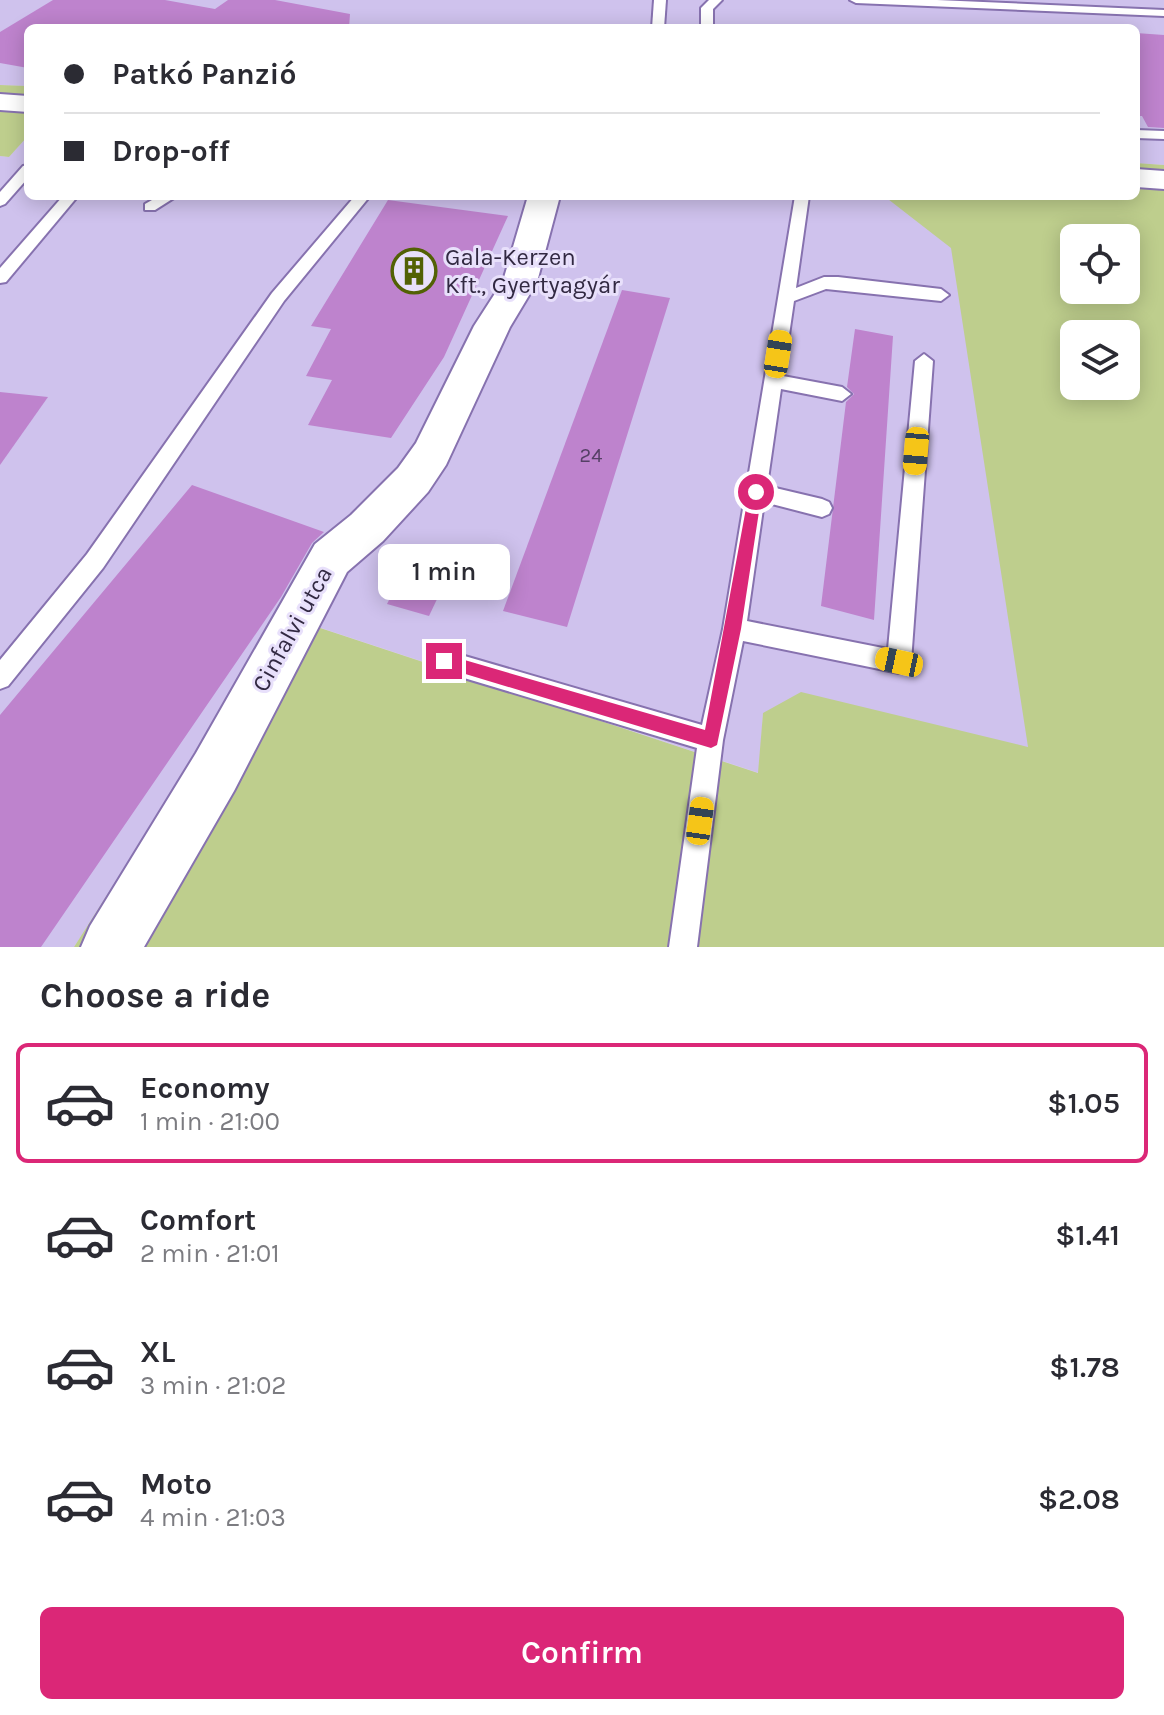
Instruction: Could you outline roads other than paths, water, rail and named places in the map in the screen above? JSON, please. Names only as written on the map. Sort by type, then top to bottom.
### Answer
[{"type":"street","points":[[0,102],[24,104]]},
{"type":"street","points":[[1140,178],[1164,180]]},
{"type":"street","name":"Cinfalvi utca","points":[[111,947],[215,772],[331,558],[367,528],[413,480],[431,453],[492,326],[520,282],[543,200]]},
{"type":"lane","points":[[658,24],[660,0]]},
{"type":"lane","points":[[707,24],[707,8],[716,0]]},
{"type":"lane","points":[[856,0],[1164,13]]},
{"type":"lane","points":[[1140,134],[1164,135]]},
{"type":"lane","points":[[0,201],[24,174]]},
{"type":"lane","points":[[0,278],[68,200]]},
{"type":"lane","points":[[150,207],[163,200]]},
{"type":"lane","points":[[0,678],[95,561],[278,297],[360,200]]},
{"type":"lane","points":[[683,947],[711,740],[734,629],[801,200]]},
{"type":"lane","points":[[786,298],[824,283],[941,295]]},
{"type":"lane","points":[[734,629],[899,662],[924,361]]},
{"type":"lane","points":[[774,381],[842,394]]},
{"type":"lane","points":[[756,492],[822,508]]},
{"type":"lane","points":[[444,661],[711,740]]},
{"type":"place","name":"Gala-Kerzen Kft., Gyertyagyár","points":[[414,271]]}]
